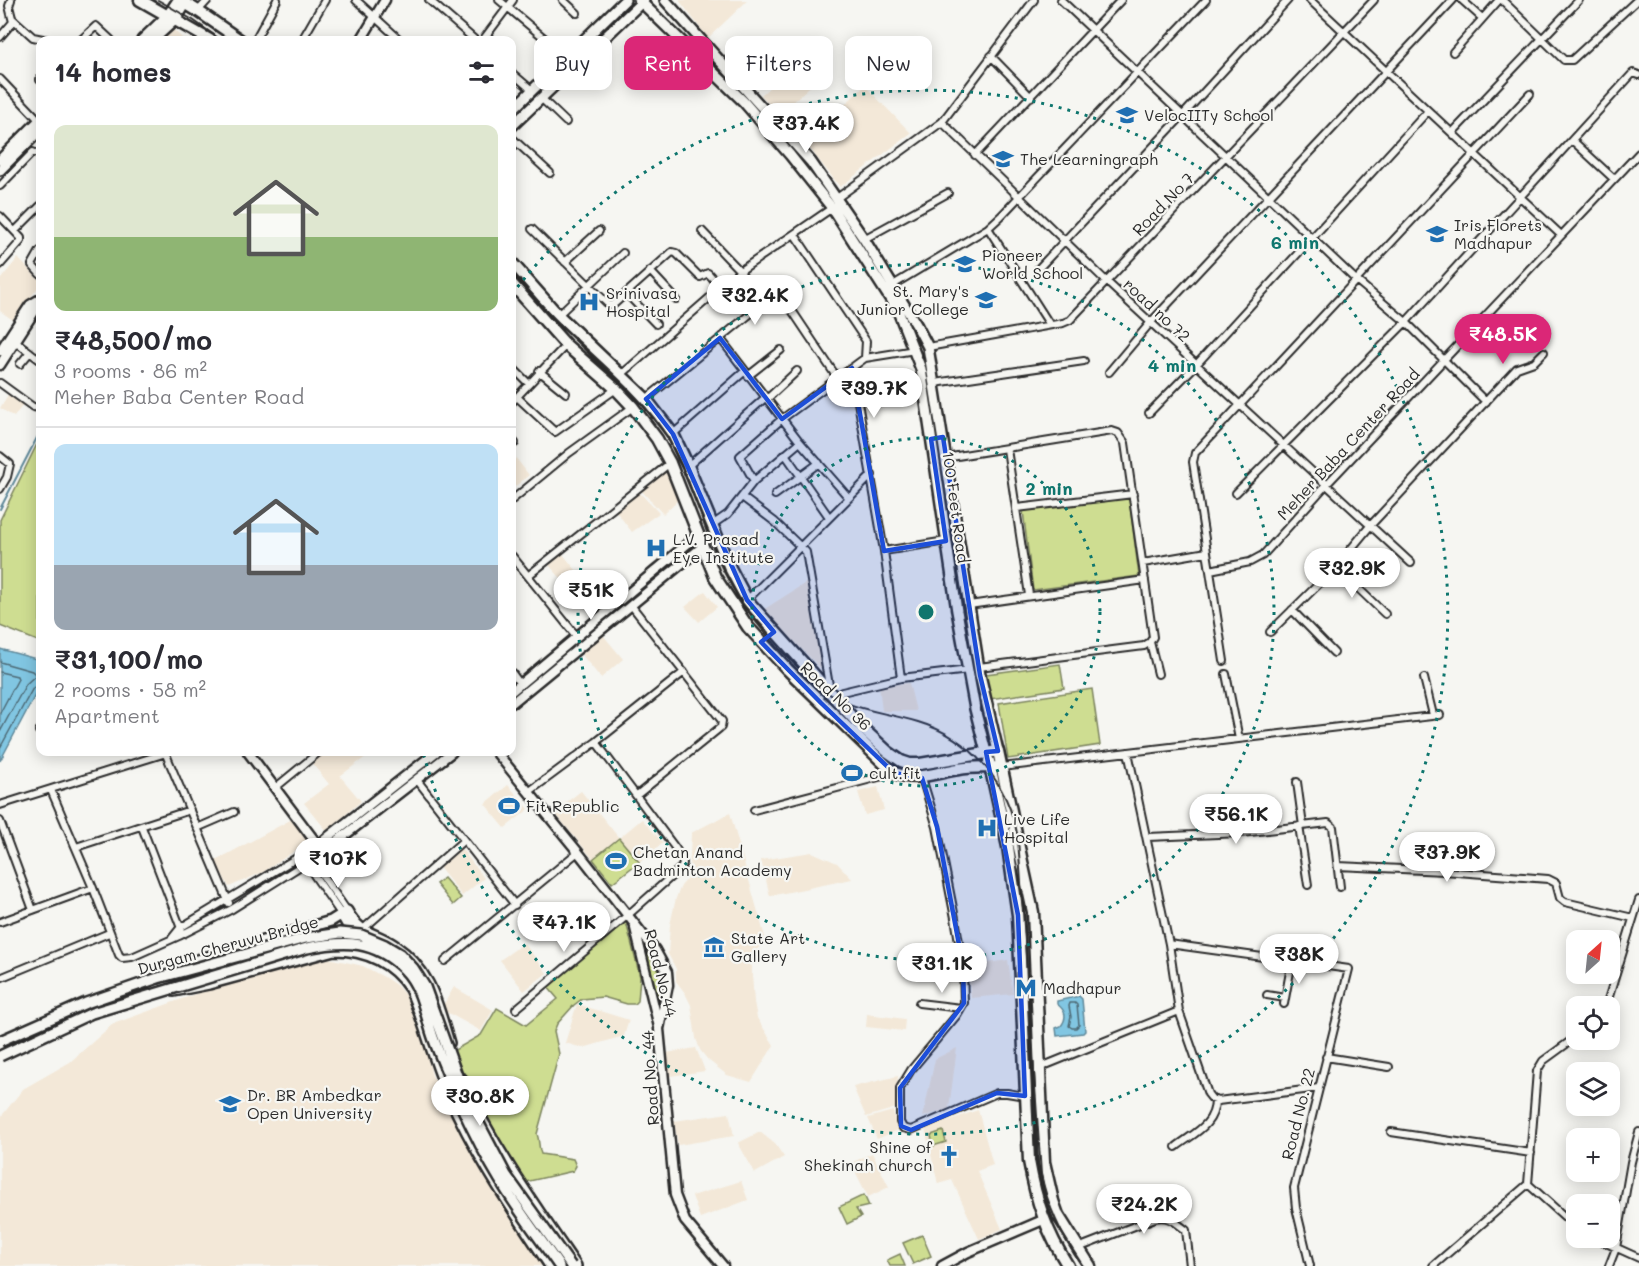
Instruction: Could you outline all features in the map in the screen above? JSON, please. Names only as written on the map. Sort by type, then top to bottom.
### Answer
[{"type":"main road","points":[[141,0],[203,36]]},
{"type":"main road","points":[[588,36],[625,0]]},
{"type":"main road","name":"100 Feet Road","points":[[665,0],[804,154],[864,239],[928,347],[992,752]]},
{"type":"main road","points":[[156,36],[172,17],[181,1],[234,36]]},
{"type":"main road","points":[[516,122],[641,1]]},
{"type":"main road","name":"100 Feet Road","points":[[641,1],[742,101],[790,155],[832,208],[898,311],[921,369],[946,541],[969,670],[992,752]]},
{"type":"main road","points":[[147,36],[172,17]]},
{"type":"main road","points":[[516,106],[532,90]]},
{"type":"main road","points":[[0,159],[36,125]]},
{"type":"main road","points":[[0,170],[36,134]]},
{"type":"main road","name":"Road No 36","points":[[516,268],[558,315],[646,399],[673,434],[730,568],[747,600],[860,726],[888,752],[910,764],[992,752]]},
{"type":"main road","name":"Road No 36","points":[[516,289],[566,345],[633,407],[657,439],[670,463],[715,577],[748,627],[828,710],[894,773]]},
{"type":"main road","points":[[931,439],[942,437]]},
{"type":"main road","points":[[761,642],[774,632]]},
{"type":"main road","points":[[992,752],[1033,912],[1044,1162],[1058,1215],[1085,1264]]},
{"type":"main road","points":[[894,773],[922,778],[958,769],[996,767]]},
{"type":"main road","points":[[996,767],[1018,915],[1029,1161],[1033,1188],[1043,1220],[1068,1266]]},
{"type":"main road","points":[[344,913],[362,930],[395,945],[419,966],[432,987],[460,1074],[472,1102],[511,1172],[576,1266]]},
{"type":"main road","points":[[344,913],[347,927],[366,955]]},
{"type":"main road","points":[[158,978],[168,969],[332,921],[344,913]]},
{"type":"main road","name":"Durgam Cheruvu Bridge","points":[[0,1041],[86,1003],[158,978],[323,934],[361,935],[400,954],[413,968],[425,987],[464,1095],[506,1175],[571,1266]]},
{"type":"main road","name":"Durgam Cheruvu Bridge","points":[[0,1056],[92,1013],[307,948],[336,942],[358,943],[369,947],[406,971],[419,991],[433,1037],[461,1104],[500,1180],[559,1266]]},
{"type":"main road","points":[[170,990],[177,992],[334,950],[354,951],[376,958],[393,969],[410,989],[439,1071],[465,1129],[491,1178],[550,1266]]},
{"type":"street","points":[[11,0],[10,10],[13,19],[36,38]]},
{"type":"street","points":[[198,10],[208,0]]},
{"type":"street","points":[[257,36],[277,0]]},
{"type":"street","points":[[304,36],[325,0]]},
{"type":"street","points":[[356,0],[395,36]]},
{"type":"street","points":[[363,36],[385,0]]},
{"type":"street","points":[[429,0],[470,36]]},
{"type":"street","points":[[499,0],[541,36]]},
{"type":"street","points":[[486,36],[513,0]]},
{"type":"street","points":[[563,0],[577,13]]},
{"type":"street","points":[[837,198],[942,122],[1034,0]]},
{"type":"street","points":[[1061,0],[1356,280],[1406,322],[1486,402]]},
{"type":"street","points":[[975,155],[1120,0]]},
{"type":"street","points":[[893,285],[988,228],[1021,198],[1206,0]]},
{"type":"street","points":[[1038,269],[1288,0]]},
{"type":"street","points":[[1310,0],[1561,235]]},
{"type":"street","name":"Road No 7","points":[[928,347],[1070,320],[1374,0]]},
{"type":"street","points":[[1109,372],[1151,322],[1453,0]]},
{"type":"street","points":[[1462,0],[1482,18]]},
{"type":"street","points":[[1452,52],[1500,0],[1564,60],[1572,60],[1637,2]]},
{"type":"street","points":[[1452,133],[1579,0]]},
{"type":"street","points":[[0,37],[13,19]]},
{"type":"street","points":[[85,36],[96,26],[107,36]]},
{"type":"street","points":[[991,56],[1031,97]]},
{"type":"street","points":[[1236,493],[1406,322],[1633,73],[1639,75]]},
{"type":"street","points":[[516,76],[532,90]]},
{"type":"street","points":[[0,79],[36,117]]},
{"type":"street","points":[[1224,661],[1193,458],[1240,404],[1530,94]]},
{"type":"street","points":[[541,98],[566,122]]},
{"type":"street","points":[[1149,413],[1428,111]]},
{"type":"street","name":"road no 72","points":[[942,122],[1107,282],[1411,563]]},
{"type":"street","points":[[1572,140],[1614,179]]},
{"type":"street","points":[[516,142],[550,173]]},
{"type":"street","points":[[23,147],[31,155]]},
{"type":"street","points":[[0,186],[36,153]]},
{"type":"street","name":"Meher Baba Center Road","points":[[1210,570],[1257,560],[1639,153]]},
{"type":"street","points":[[864,239],[948,193]]},
{"type":"street","points":[[621,375],[741,271],[832,208]]},
{"type":"street","points":[[15,231],[36,210]]},
{"type":"street","points":[[0,216],[21,238],[20,243],[0,265]]},
{"type":"street","points":[[988,228],[1050,325]]},
{"type":"street","points":[[532,229],[605,303],[611,306],[672,252],[676,253],[700,277],[708,273],[715,281]]},
{"type":"street","points":[[565,262],[599,231]]},
{"type":"street","points":[[646,399],[755,310],[759,303],[741,271],[702,231]]},
{"type":"street","points":[[795,235],[866,341],[865,358]]},
{"type":"street","points":[[558,315],[622,253]]},
{"type":"street","points":[[650,271],[676,299]]},
{"type":"street","points":[[626,293],[656,324]]},
{"type":"street","points":[[0,364],[30,305],[36,301]]},
{"type":"street","points":[[789,306],[838,379]]},
{"type":"street","points":[[0,351],[36,309]]},
{"type":"street","points":[[720,338],[800,442],[849,498]]},
{"type":"street","points":[[12,339],[36,357]]},
{"type":"street","points":[[516,398],[566,345]]},
{"type":"street","points":[[673,434],[747,373],[781,350]]},
{"type":"street","points":[[754,481],[740,456],[782,419],[865,358],[915,350]]},
{"type":"street","points":[[20,364],[30,352]]},
{"type":"street","points":[[1270,632],[1336,567],[1370,526],[1517,368],[1534,362],[1544,352]]},
{"type":"street","points":[[935,383],[1084,361]]},
{"type":"street","points":[[852,368],[872,475],[901,678]]},
{"type":"street","points":[[516,371],[528,383]]},
{"type":"street","points":[[539,371],[566,393]]},
{"type":"street","points":[[688,466],[797,371]]},
{"type":"street","points":[[0,383],[36,407]]},
{"type":"street","points":[[516,402],[555,432],[616,389]]},
{"type":"street","points":[[516,497],[569,453],[633,407]]},
{"type":"street","points":[[945,458],[1112,431],[1118,433],[1125,443],[1153,637],[1150,642],[1144,645],[979,667]]},
{"type":"street","points":[[712,525],[728,514],[754,481],[800,442]]},
{"type":"street","points":[[1007,449],[1029,595]]},
{"type":"street","points":[[785,454],[829,517]]},
{"type":"street","points":[[0,456],[10,464],[7,477],[0,489]]},
{"type":"street","points":[[529,575],[670,463]]},
{"type":"street","points":[[775,495],[819,463]]},
{"type":"street","points":[[747,600],[872,475]]},
{"type":"street","points":[[1017,508],[1133,494]]},
{"type":"street","points":[[742,497],[775,522],[801,546],[809,558],[833,694],[901,678],[969,670]]},
{"type":"street","points":[[516,688],[698,535]]},
{"type":"street","points":[[884,551],[946,541]]},
{"type":"street","points":[[516,700],[702,547]]},
{"type":"street","points":[[1143,562],[1207,552]]},
{"type":"street","points":[[677,554],[683,561]]},
{"type":"street","points":[[516,560],[577,637]]},
{"type":"street","points":[[1336,567],[1385,614]]},
{"type":"street","points":[[969,605],[1145,580]]},
{"type":"street","points":[[631,605],[721,719],[721,727],[637,795]]},
{"type":"street","points":[[1292,610],[1334,653]]},
{"type":"street","points":[[1150,642],[1158,674]]},
{"type":"street","points":[[530,791],[684,672]]},
{"type":"street","points":[[1226,674],[1239,739]]},
{"type":"street","points":[[516,678],[520,684]]},
{"type":"street","points":[[996,767],[1437,715],[1424,678]]},
{"type":"street","points":[[516,1009],[682,867],[683,863],[676,849],[596,742]]},
{"type":"street","points":[[1128,752],[1148,837],[1169,944],[1179,1011],[1208,1094],[1215,1100],[1319,1088]]},
{"type":"street","points":[[0,805],[153,756]]},
{"type":"street","points":[[167,756],[232,909]]},
{"type":"street","points":[[251,756],[321,848]]},
{"type":"street","points":[[275,788],[314,756]]},
{"type":"street","points":[[182,931],[232,909],[311,860],[321,848],[428,756]]},
{"type":"street","points":[[51,790],[93,888],[109,933],[119,955],[126,958],[172,938],[307,853],[321,848],[447,756]]},
{"type":"street","name":"Road No. 44","points":[[499,756],[628,915],[655,950],[667,972],[668,985],[659,1029],[675,1195],[685,1221],[723,1266]]},
{"type":"street","points":[[754,810],[894,773]]},
{"type":"street","points":[[922,778],[937,827],[962,957],[964,992],[961,1008],[911,1070],[900,1088],[901,1126],[911,1130],[997,1093],[1025,1096]]},
{"type":"street","points":[[417,780],[515,905]]},
{"type":"street","points":[[1297,782],[1308,885]]},
{"type":"street","points":[[76,847],[190,810]]},
{"type":"street","points":[[197,828],[234,812]]},
{"type":"street","points":[[0,821],[33,910]]},
{"type":"street","points":[[1148,837],[1241,833],[1328,823],[1333,827],[1340,887]]},
{"type":"street","points":[[142,827],[182,931]]},
{"type":"street","points":[[362,930],[464,840]]},
{"type":"street","points":[[445,962],[578,852]]},
{"type":"street","points":[[307,853],[314,869],[321,873],[344,913]]},
{"type":"street","points":[[1338,866],[1548,879],[1556,883],[1562,901],[1633,918]]},
{"type":"street","points":[[0,922],[93,888]]},
{"type":"street","points":[[1609,996],[1639,900]]},
{"type":"street","name":"Road No.44","points":[[634,925],[659,1029]]},
{"type":"street","points":[[0,978],[109,933]]},
{"type":"street","points":[[1169,944],[1292,961],[1284,1001],[1267,995]]},
{"type":"street","name":"Road No. 22","points":[[1292,961],[1349,969],[1294,1188],[1296,1208],[1310,1266]]},
{"type":"street","points":[[919,1003],[961,1008]]},
{"type":"street","points":[[1041,1067],[1179,1011]]},
{"type":"street","points":[[1433,1266],[1528,1184],[1537,1071],[1543,1061],[1566,1044]]},
{"type":"street","points":[[1326,1058],[1389,1067]]},
{"type":"street","points":[[1176,1147],[1209,1121],[1215,1110],[1215,1100]]},
{"type":"street","points":[[1391,1132],[1532,1153]]},
{"type":"street","points":[[1620,1225],[1631,1162],[1639,1132]]},
{"type":"street","points":[[1528,1184],[1566,1218]]},
{"type":"street","points":[[1078,1248],[1164,1216],[1186,1230],[1190,1266]]},
{"type":"street","points":[[942,1266],[968,1252],[1043,1220]]},
{"type":"street","points":[[1608,1266],[1616,1248],[1639,1258]]},
{"type":"highlighted area","points":[[720,338],[782,419],[852,368],[884,551],[946,541],[931,439],[943,437],[980,675],[998,751],[986,752],[1018,915],[1025,1096],[997,1093],[911,1130],[901,1126],[900,1088],[964,1003],[963,966],[937,827],[922,778],[894,773],[821,703],[761,642],[774,632],[747,600],[673,434],[646,399]]},
{"type":"shaded area","points":[[679,0],[748,0],[710,36],[706,36]]},
{"type":"shaded area","points":[[172,28],[180,36],[163,36]]},
{"type":"shaded area","points":[[767,90],[806,90],[779,114],[761,95]]},
{"type":"shaded area","points":[[861,90],[869,90],[911,133],[840,187],[804,141]]},
{"type":"shaded area","points":[[18,258],[36,277],[36,290],[13,320],[0,311],[0,280]]},
{"type":"shaded area","points":[[9,393],[24,403],[14,417],[0,408]]},
{"type":"shaded area","points":[[516,458],[529,475],[516,486]]},
{"type":"shaded area","points":[[663,470],[672,480],[678,500],[663,514],[640,489]]},
{"type":"shaded area","points":[[638,491],[659,513],[632,532],[615,510]]},
{"type":"shaded area","points":[[562,553],[580,575],[567,585],[548,564]]},
{"type":"shaded area","points":[[807,582],[823,666],[820,668],[763,610]]},
{"type":"shaded area","points":[[705,591],[717,607],[699,622],[685,607]]},
{"type":"shaded area","points":[[603,635],[623,659],[601,678],[580,653]]},
{"type":"shaded area","points":[[909,683],[916,711],[882,711],[879,686]]},
{"type":"shaded area","points":[[317,756],[367,756],[340,776],[361,801],[327,831],[304,803],[329,784],[310,761]]},
{"type":"shaded area","points":[[508,785],[529,809],[505,828],[485,804]]},
{"type":"shaded area","points":[[878,787],[884,810],[865,815],[858,792]]},
{"type":"shaded area","points":[[581,791],[619,838],[593,859],[554,812]]},
{"type":"shaded area","name":"State Art Gallery","points":[[730,813],[765,937],[763,944],[753,953],[751,960],[757,1018],[774,1045],[751,1082],[727,1075],[708,1060],[700,1050],[691,1005],[676,981],[676,969],[668,954],[670,925],[676,898],[681,886],[689,877],[691,833]]},
{"type":"shaded area","points":[[292,819],[308,842],[263,872],[229,887],[215,861]]},
{"type":"shaded area","points":[[642,819],[663,843],[639,862],[619,838]]},
{"type":"shaded area","points":[[461,848],[484,878],[462,896],[438,866]]},
{"type":"shaded area","points":[[812,852],[837,863],[852,879],[770,896],[761,860]]},
{"type":"shaded area","points":[[524,943],[547,973],[524,991],[500,960]]},
{"type":"shaded area","name":"Dr. BR Ambedkar Open University","points":[[328,958],[363,966],[396,985],[409,999],[420,1022],[432,1076],[550,1266],[0,1266],[0,1118],[23,1089],[70,1062],[113,1024],[270,967]]},
{"type":"shaded area","points":[[1008,960],[1013,994],[971,998],[967,966]]},
{"type":"shaded area","points":[[454,987],[493,1010],[481,1031],[441,1009]]},
{"type":"shaded area","points":[[577,1004],[629,1020],[624,1036],[583,1048],[565,1043]]},
{"type":"shaded area","points":[[867,1014],[905,1019],[904,1031],[866,1027]]},
{"type":"shaded area","points":[[696,1048],[705,1071],[670,1076],[666,1053]]},
{"type":"shaded area","points":[[957,1048],[949,1109],[923,1117],[935,1059]]},
{"type":"shaded area","points":[[898,1076],[896,1108],[866,1117],[853,1087]]},
{"type":"shaded area","points":[[978,1110],[993,1165],[977,1171],[1002,1229],[979,1239],[952,1180],[938,1184],[925,1129]]},
{"type":"shaded area","points":[[893,1111],[898,1130],[877,1139],[868,1118]]},
{"type":"shaded area","points":[[729,1113],[734,1136],[678,1145],[674,1121]]},
{"type":"shaded area","points":[[760,1132],[775,1144],[784,1157],[755,1173],[738,1143]]},
{"type":"shaded area","points":[[872,1153],[889,1187],[868,1197],[851,1163]]},
{"type":"shaded area","points":[[741,1181],[748,1200],[700,1218],[692,1196]]},
{"type":"green space","points":[[36,446],[36,640],[0,626],[0,520]]},
{"type":"green space","points":[[1129,498],[1139,576],[1033,590],[1023,511]]},
{"type":"green space","points":[[1060,664],[1064,688],[990,699],[986,674]]},
{"type":"green space","points":[[1092,689],[1100,745],[1008,759],[999,703]]},
{"type":"green space","name":"Chetan Anand Badminton Academy","points":[[619,838],[639,862],[612,883],[593,859]]},
{"type":"green space","points":[[444,878],[461,898],[453,905],[436,884]]},
{"type":"green space","points":[[626,922],[640,977],[638,1001],[635,1004],[627,1004],[603,997],[582,999],[557,1024],[554,1031],[559,1054],[537,1134],[541,1154],[573,1159],[576,1166],[573,1171],[521,1183],[451,1052],[481,1035],[497,1008],[526,1025],[558,999],[547,986]]},
{"type":"green space","points":[[642,945],[661,974],[657,1007]]},
{"type":"green space","points":[[943,1131],[946,1142],[933,1146],[931,1135]]},
{"type":"green space","points":[[864,1195],[869,1206],[856,1209],[861,1217],[847,1224],[839,1207]]},
{"type":"green space","points":[[922,1235],[931,1256],[913,1264],[903,1243]]},
{"type":"green space","points":[[900,1254],[905,1266],[890,1266],[887,1260]]},
{"type":"water","points":[[0,649],[36,659],[36,694],[0,761]]},
{"type":"water","points":[[1079,996],[1082,999],[1085,1031],[1057,1036],[1056,1028],[1061,1026],[1065,1017],[1057,1001]]},
{"type":"waterway","points":[[0,509],[36,440]]},
{"type":"railway","points":[[158,0],[215,36]]},
{"type":"railway","points":[[516,276],[554,319],[627,387],[662,429],[681,463],[715,552],[731,585],[750,614],[785,655],[823,690],[848,704],[918,722],[955,739],[985,766],[997,782],[1006,800],[1018,839],[1041,1174],[1057,1222],[1082,1266]]},
{"type":"place","name":"VelocIITy School","points":[[1127,115]]},
{"type":"place","name":"The Learningraph","points":[[1003,159]]},
{"type":"place","name":"Iris Florets Madhapur","points":[[1437,234]]},
{"type":"place","name":"Pioneer World School","points":[[965,264]]},
{"type":"place","name":"St. Mary's Junior College","points":[[986,300]]},
{"type":"place","name":"Srinivasa Hospital","points":[[589,302]]},
{"type":"place","name":"L.V. Prasad Eye Institute","points":[[656,548]]},
{"type":"place","name":"cult.fit","points":[[852,773]]},
{"type":"place","name":"Fit Republic","points":[[509,806]]},
{"type":"place","name":"Live Life Hospital","points":[[987,828]]},
{"type":"place","name":"Chetan Anand Badminton Academy","points":[[616,861]]},
{"type":"place","name":"State Art Gallery","points":[[714,947]]},
{"type":"place","name":"Madhapur","points":[[1026,988]]},
{"type":"place","name":"Dr. BR Ambedkar Open University","points":[[230,1104]]},
{"type":"place","name":"Shine of Shekinah church","points":[[949,1156]]}]
